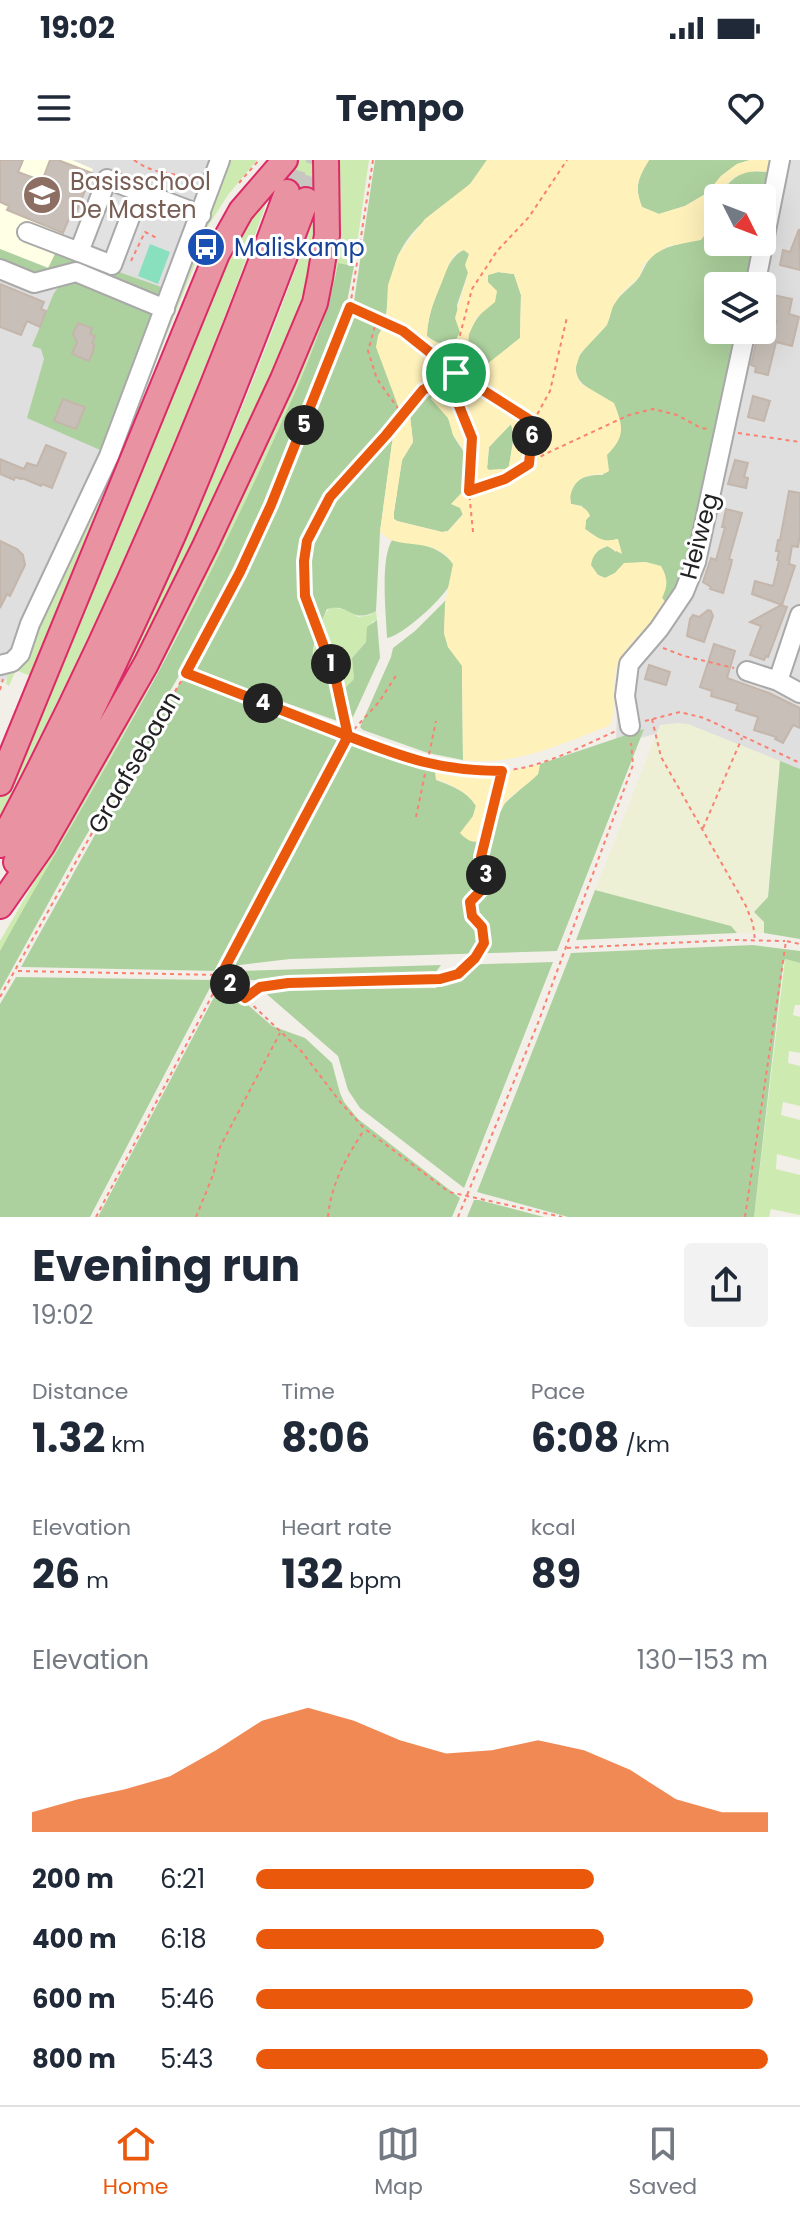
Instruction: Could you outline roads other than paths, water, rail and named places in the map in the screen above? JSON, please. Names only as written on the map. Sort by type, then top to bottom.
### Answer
[{"type":"highway","points":[[0,783],[217,254],[241,211],[285,160]]},
{"type":"highway","points":[[0,906],[42,846],[146,664],[283,379],[315,303],[320,278],[327,235],[326,160]]},
{"type":"highway","points":[[0,845],[102,641],[155,525],[296,196],[224,412],[173,535],[53,789],[0,892]]},
{"type":"street","points":[[1,665],[20,654],[30,624],[109,456],[220,160]]},
{"type":"street","points":[[758,272],[780,160]]},
{"type":"street","points":[[79,252],[107,179],[201,215]]},
{"type":"street","points":[[27,232],[112,265],[140,191]]},
{"type":"street","points":[[0,269],[34,283],[76,272],[165,309]]},
{"type":"street","name":"Heiweg","points":[[630,726],[625,696],[629,664],[659,629],[684,592],[696,562],[743,344]]},
{"type":"street","points":[[778,681],[800,615]]},
{"type":"street","points":[[747,671],[778,681],[800,693]]},
{"type":"tunnel","points":[[287,192],[297,160]]},
{"type":"tunnel","points":[[306,200],[319,160]]},
{"type":"place","name":"Basisschool De Masten","points":[[42,195]]},
{"type":"place","name":"Maliskamp","points":[[206,247]]}]
